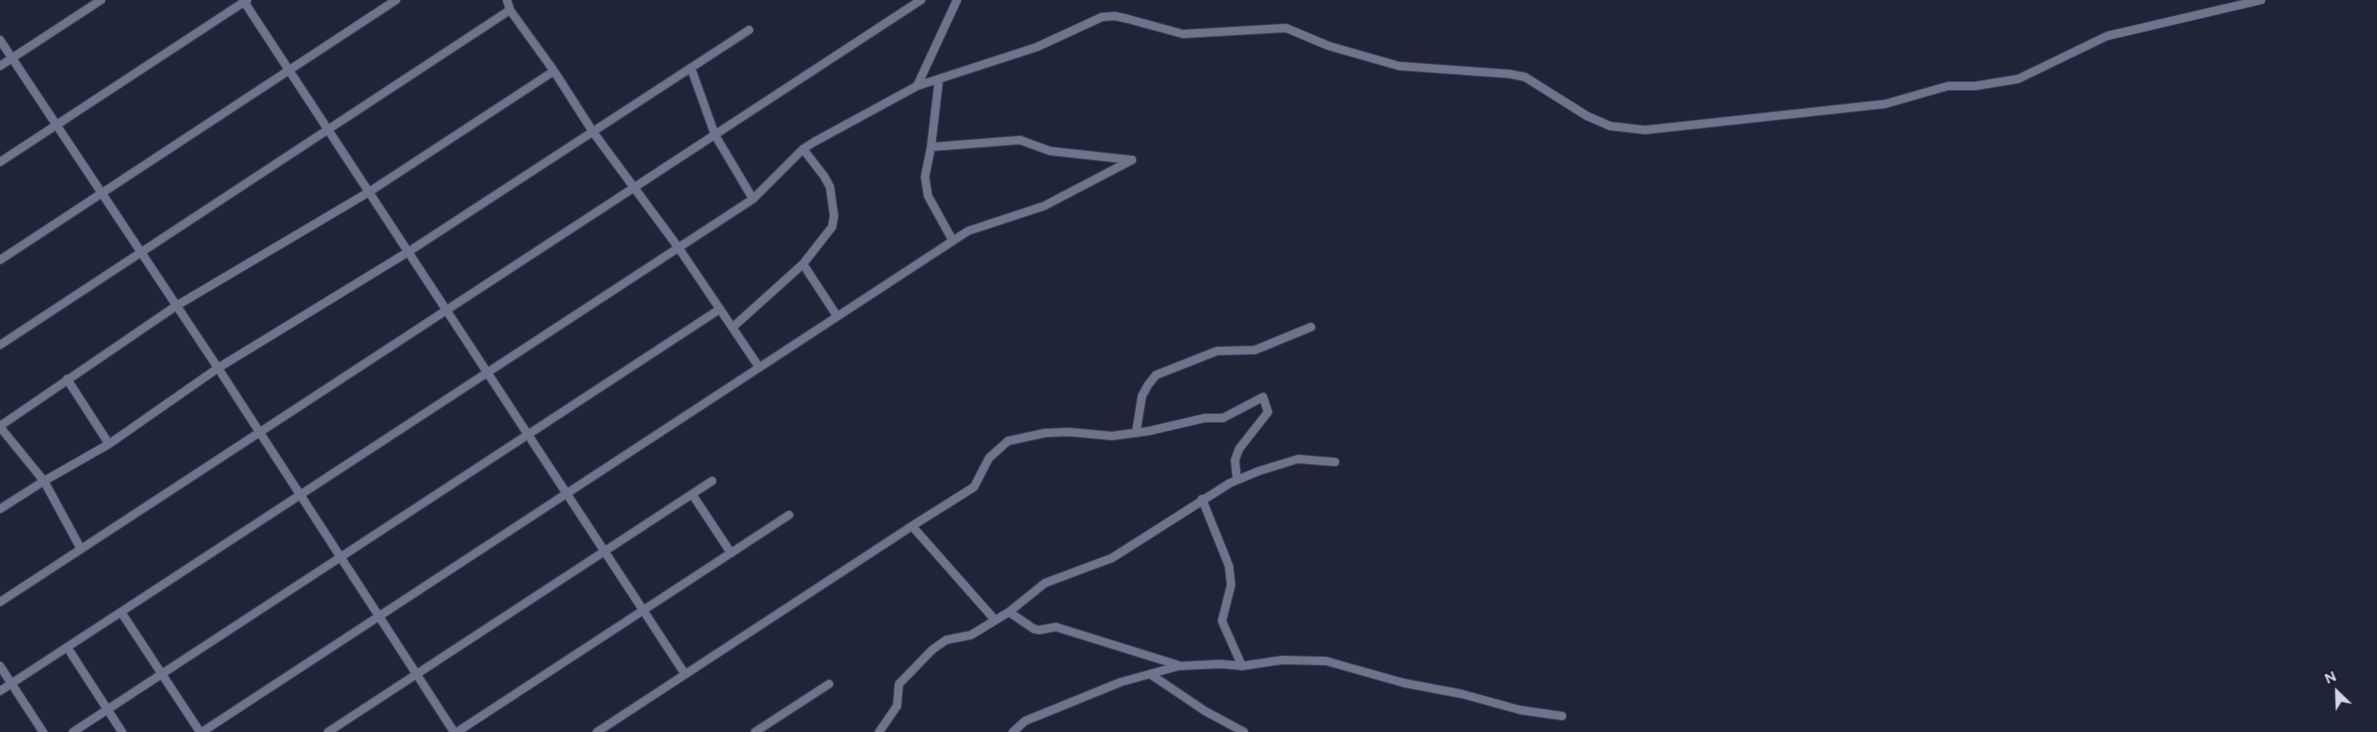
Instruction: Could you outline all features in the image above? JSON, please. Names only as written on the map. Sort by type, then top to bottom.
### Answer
[{"type":"street","points":[[0,66],[101,0]]},
{"type":"street","points":[[0,260],[396,0]]},
{"type":"street","points":[[508,0],[510,10],[554,71],[593,132],[678,247],[759,368]]},
{"type":"street","points":[[0,602],[921,0]]},
{"type":"street","points":[[918,86],[957,0]]},
{"type":"street","points":[[0,691],[753,199],[803,149],[830,132],[918,86],[996,59],[1018,55],[1102,17],[1115,16],[1183,34],[1286,28],[1329,46],[1399,66],[1510,74],[1525,77],[1587,116],[1610,126],[1626,129],[1662,130],[1885,104],[1948,86],[1975,86],[2018,79],[2107,36],[2261,0]]},
{"type":"street","points":[[0,162],[245,1],[686,674]]},
{"type":"street","points":[[0,345],[510,10]]},
{"type":"street","points":[[0,509],[44,481],[109,444],[218,368],[408,252],[749,30]]},
{"type":"street","points":[[0,40],[218,368],[258,434],[456,732],[789,515]]},
{"type":"street","points":[[691,68],[715,135],[753,199]]},
{"type":"street","points":[[81,549],[44,481],[0,427],[67,379],[176,306],[369,192],[554,71]]},
{"type":"street","points":[[939,79],[932,147],[925,177],[928,196],[953,241]]},
{"type":"street","points":[[121,612],[201,732],[968,231],[1044,206],[1132,160],[1050,151],[1020,140],[932,147]]},
{"type":"street","points":[[733,327],[803,264],[832,227],[834,216],[830,187],[803,149]]},
{"type":"street","points":[[803,264],[838,316]]},
{"type":"street","points":[[73,732],[720,309]]},
{"type":"street","points":[[1136,433],[1142,396],[1156,375],[1217,351],[1255,350],[1310,327]]},
{"type":"street","points":[[67,379],[109,444]]},
{"type":"street","points":[[597,732],[974,487],[990,458],[1008,441],[1068,432],[1104,436],[1136,433],[1205,418],[1223,418],[1263,398],[1268,412],[1239,449],[1235,460],[1237,480]]},
{"type":"street","points":[[879,732],[897,706],[899,684],[932,650],[946,640],[971,635],[1009,612],[1045,583],[1112,558],[1202,499],[1237,480],[1298,459],[1335,462]]},
{"type":"street","points":[[328,732],[712,481]]},
{"type":"street","points":[[692,494],[731,553]]},
{"type":"street","points":[[1202,499],[1228,566],[1231,585],[1222,621],[1242,666]]},
{"type":"street","points":[[912,526],[995,620]]},
{"type":"street","points":[[1009,612],[1034,629],[1056,627],[1178,666]]},
{"type":"street","points":[[67,647],[122,732]]},
{"type":"street","points":[[1013,732],[1025,721],[1121,682],[1178,666],[1221,664],[1242,666],[1282,660],[1326,661],[1404,683],[1462,694],[1520,710],[1562,716]]},
{"type":"street","points":[[0,666],[44,732]]},
{"type":"street","points":[[1150,674],[1206,711],[1244,732]]},
{"type":"street","points":[[755,732],[829,684]]}]
